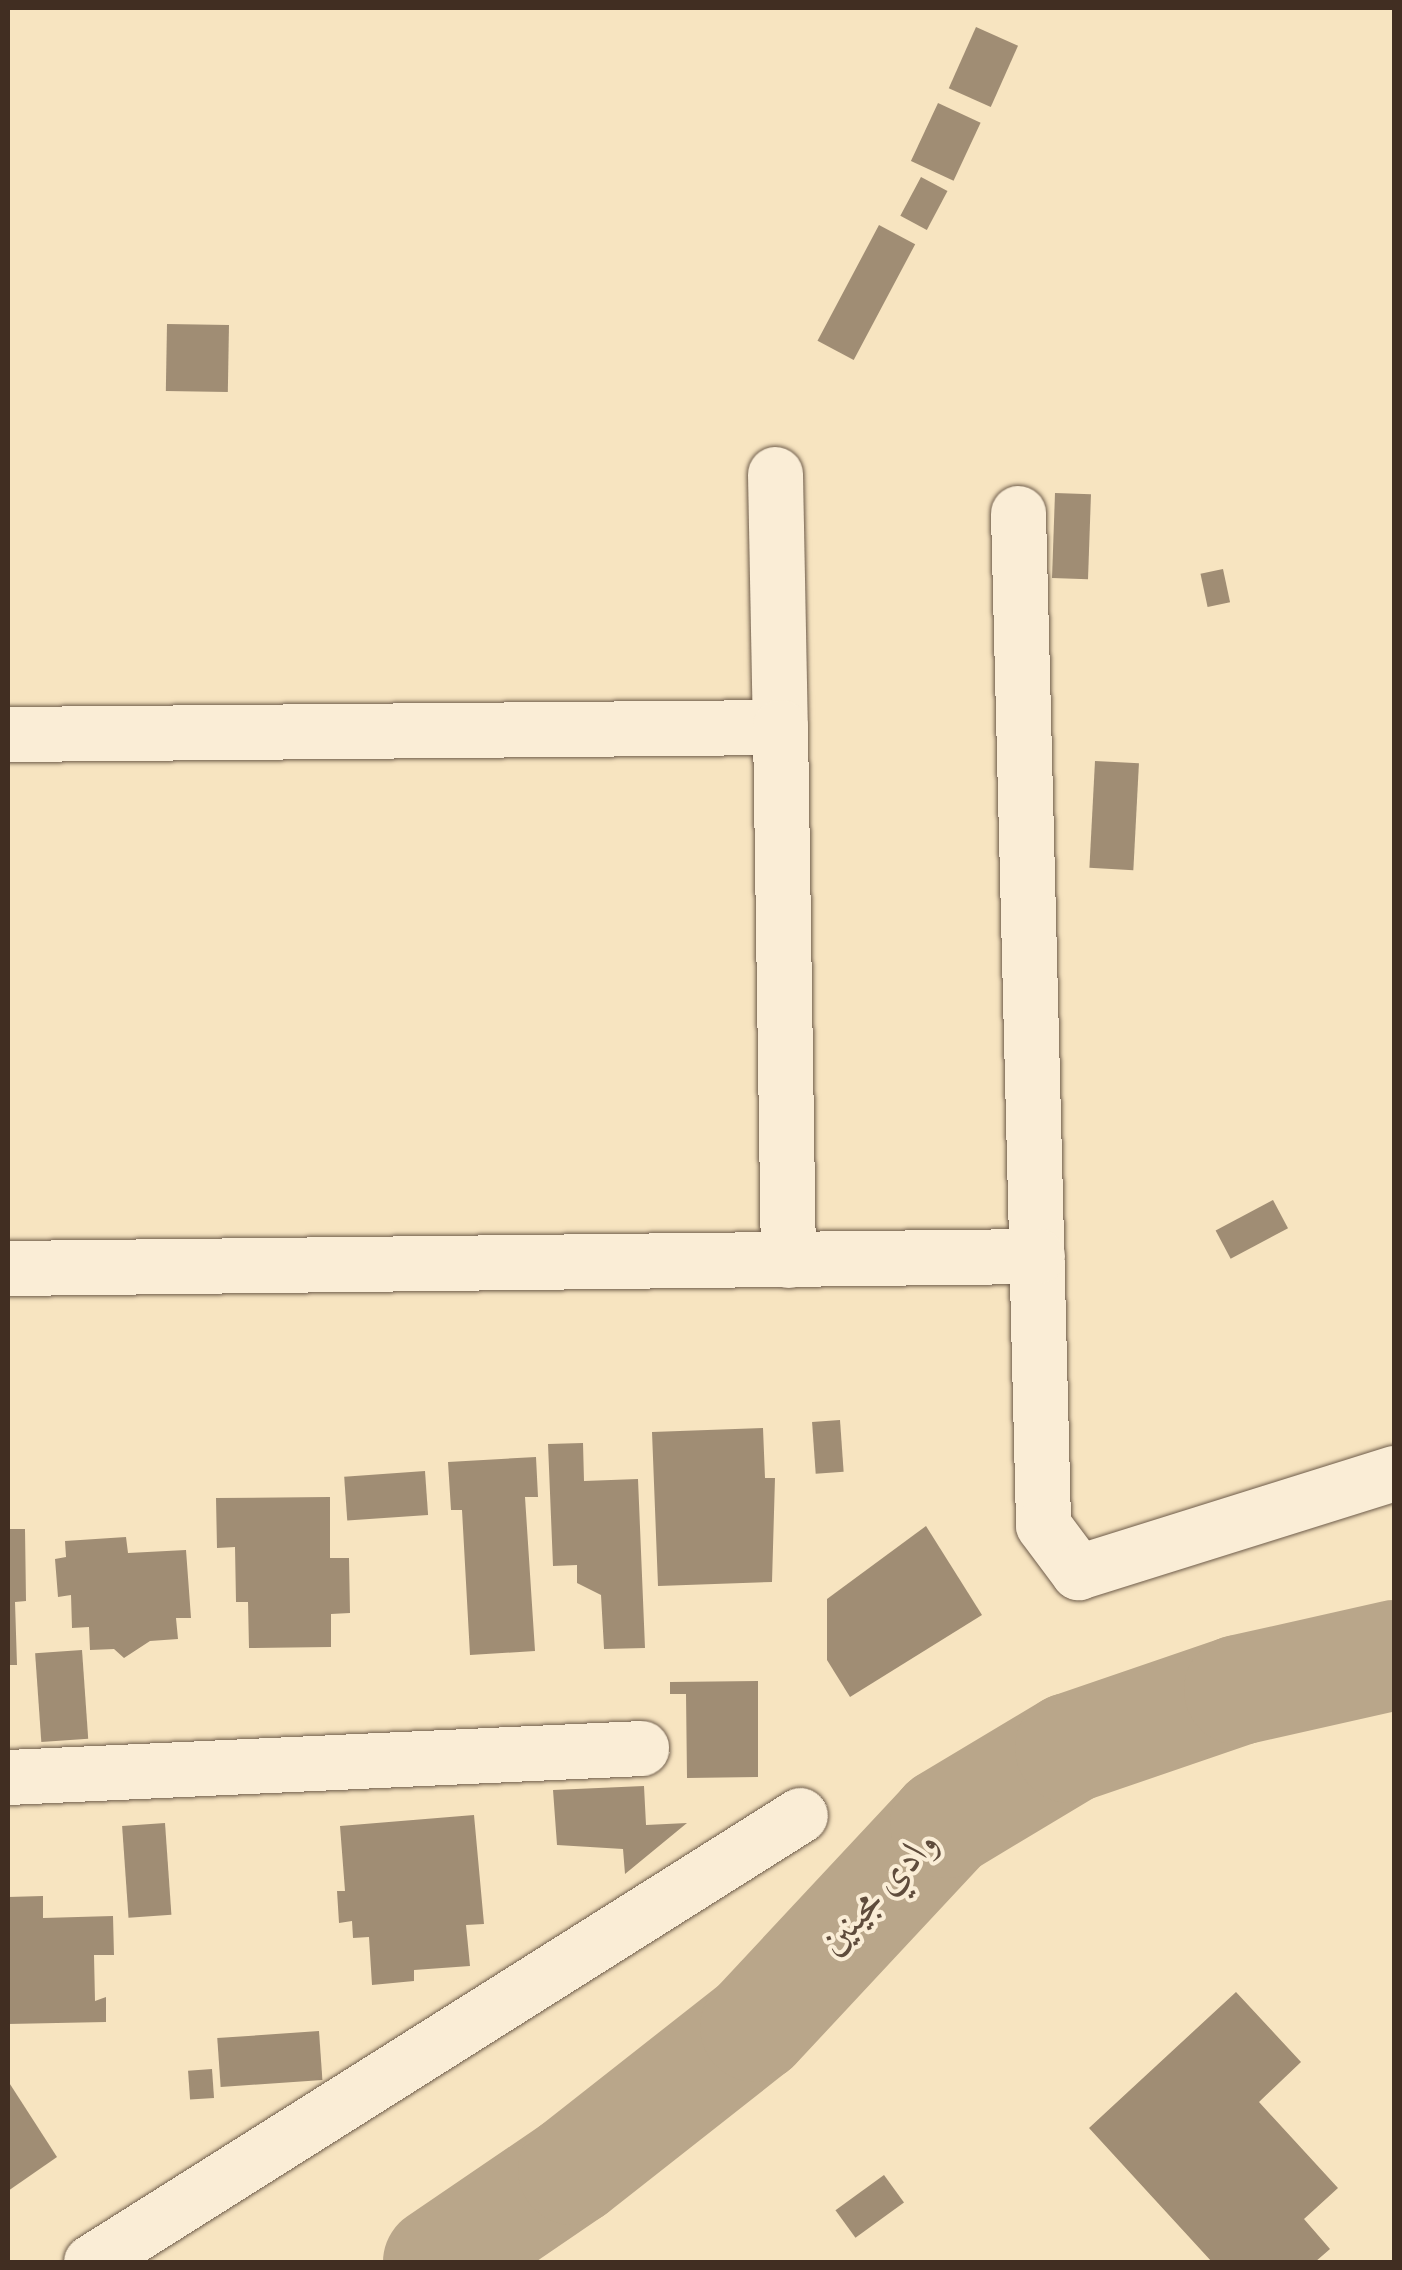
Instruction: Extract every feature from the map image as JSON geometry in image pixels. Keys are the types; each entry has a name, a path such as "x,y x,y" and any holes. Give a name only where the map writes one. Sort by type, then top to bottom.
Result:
{"street":[{"path":"775,474 788,1260"},
{"path":"1018,512 1043,1525 1078,1572 1394,1473"},
{"path":"8,734 780,727"},
{"path":"8,1268 1037,1256"},
{"path":"8,1777 642,1748"},
{"path":"90,2262 800,1815"}],"building":[{"path":"976,27 1018,46 991,107 949,88"},
{"path":"938,103 981,123 954,181 911,161"},
{"path":"921,177 947,191 927,230 900,216"},
{"path":"879,225 915,244 854,360 817,341"},
{"path":"167,324 229,325 228,392 166,391"},
{"path":"1055,493 1091,494 1088,579 1052,578"},
{"path":"1223,569 1230,602 1208,607 1201,574"},
{"path":"1095,761 1139,763 1133,870 1089,868"},
{"path":"1273,1200 1288,1228 1231,1259 1216,1231"},
{"path":"840,1420 844,1472 816,1474 812,1422"},
{"path":"763,1428 765,1478 775,1478 772,1582 658,1586 652,1432"},
{"path":"583,1443 584,1481 638,1479 645,1648 604,1649 601,1595 577,1583 577,1565 553,1566 548,1444"},
{"path":"536,1457 538,1497 525,1497 535,1651 470,1655 462,1510 451,1510 448,1462"},
{"path":"425,1471 428,1515 347,1521 344,1477"},
{"path":"330,1497 330,1558 349,1558 350,1613 331,1614 331,1647 249,1648 248,1602 236,1602 235,1547 217,1548 216,1498"},
{"path":"926,1526 982,1615 850,1697 827,1660 827,1599"},
{"path":"8,1529 25,1529 26,1601 15,1602 17,1665 8,1665"},
{"path":"126,1537 128,1553 186,1550 191,1618 176,1618 178,1639 150,1641 124,1658 114,1649 90,1650 89,1627 72,1628 71,1595 58,1597 55,1559 66,1557 65,1541"},
{"path":"82,1650 88,1739 41,1742 35,1653"},
{"path":"758,1681 758,1777 687,1778 686,1694 670,1694 670,1682"},
{"path":"644,1786 646,1825 687,1823 625,1874 623,1849 557,1845 553,1790"},
{"path":"474,1815 484,1924 466,1925 470,1966 414,1970 414,1981 372,1985 369,1937 353,1938 352,1921 339,1923 337,1891 345,1891 340,1826"},
{"path":"165,1823 171,1915 129,1918 122,1826"},
{"path":"43,1896 43,1918 113,1916 114,1955 94,1955 95,2001 106,1997 106,2022 8,2024 8,1897"},
{"path":"1236,1992 1301,2062 1259,2102 1338,2188 1304,2219 1330,2249 1315,2262 1212,2262 1089,2128"},
{"path":"319,2031 322,2080 221,2087 217,2038"},
{"path":"212,2069 214,2098 190,2100 188,2071"},
{"path":"8,2081 57,2157 8,2191"},
{"path":"884,2175 904,2203 855,2238 835,2210"}],"waterway":[{"name":"وادي مجينين","path":"438,2262 573,2170 755,2027 945,1823 1070,1748 1239,1690 1394,1655"}]}
